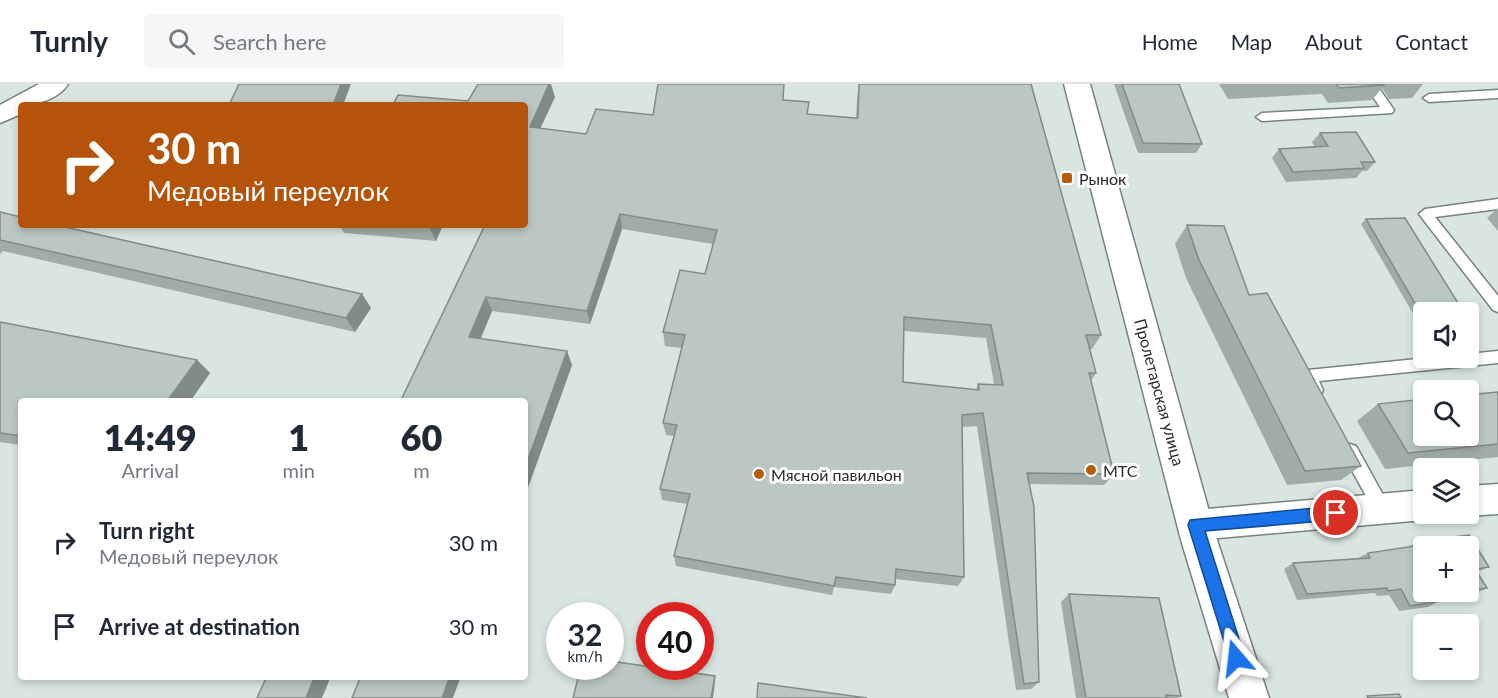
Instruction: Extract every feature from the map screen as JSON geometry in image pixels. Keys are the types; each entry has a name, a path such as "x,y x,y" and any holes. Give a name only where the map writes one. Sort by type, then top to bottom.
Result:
{"street":[{"path":"24,102 57,84"},
{"name":"Пролетарская улица","path":"1077,84 1196,525 1249,698"},
{"path":"0,115 18,105"},
{"path":"1479,500 1498,499"},
{"path":"1196,525 1413,506"}],"lane":[{"path":"1262,117 1388,110 1370,84"},
{"path":"1429,98 1498,94"},
{"path":"1498,204 1425,214 1498,306"},
{"path":"1325,406 1308,376 1498,357"},
{"path":"1342,437 1382,509"}],"building":[{"path":"239,84 341,84 334,102 230,102"},
{"path":"478,84 549,84 530,127 586,134 596,109 653,115 658,84 784,84 783,100 809,102 807,114 858,118 859,84 1031,84 1101,335 1086,335 1096,373 1089,373 1114,474 1027,473 1034,507 1039,682 1024,684 983,413 962,415 964,577 896,569 895,585 836,577 834,586 674,556 690,494 660,489 677,425 663,423 685,335 663,332 680,270 705,274 717,230 620,214 587,311 486,297 469,337 567,351 528,460 528,398 402,398 484,228 528,228 528,102 394,102 398,95 468,101","holes":["904,317 991,325 1003,385 978,384 979,390 903,382"]},
{"path":"1122,84 1179,84 1202,144 1143,143"},
{"path":"1336,84 1383,84 1384,85 1339,88"},
{"path":"1356,132 1375,162 1361,162 1364,168 1293,172 1279,149 1328,146 1320,133"},
{"path":"0,212 18,216 18,228 69,228 362,294 346,318 0,240"},
{"path":"1405,218 1457,302 1414,302 1366,219"},
{"path":"1187,225 1224,226 1249,295 1267,293 1361,466 1305,471 1199,260"},
{"path":"0,322 197,360 169,398 18,398 18,436 0,433"},
{"path":"1498,392 1498,444 1479,446 1479,394"},
{"path":"1413,400 1413,446 1478,446 1408,453 1378,404"},
{"path":"1413,546 1413,602 1434,602 1410,606 1401,589 1388,591 1387,588 1307,594 1293,563 1370,558 1368,553"},
{"path":"1479,551 1489,567 1479,568"},
{"path":"1479,575 1487,588 1479,589"},
{"path":"1069,594 1159,598 1181,696 1086,698"},
{"path":"624,663 636,665 636,680 714,680 715,676 711,698 573,698 578,680 624,680"},
{"path":"265,680 313,680 306,698 257,698"},
{"path":"359,680 449,680 442,698 352,698"},
{"path":"758,683 867,698 757,698"},
{"path":"1399,694 1401,698 1368,698 1367,696"}],"place":[{"name":"Рынок","path":"1067,178"},
{"name":"МТС","path":"1091,470"},
{"name":"Мясной павильон","path":"759,474"}],"route":[{"path":"1236,658 1196,525 1336,513"}]}
